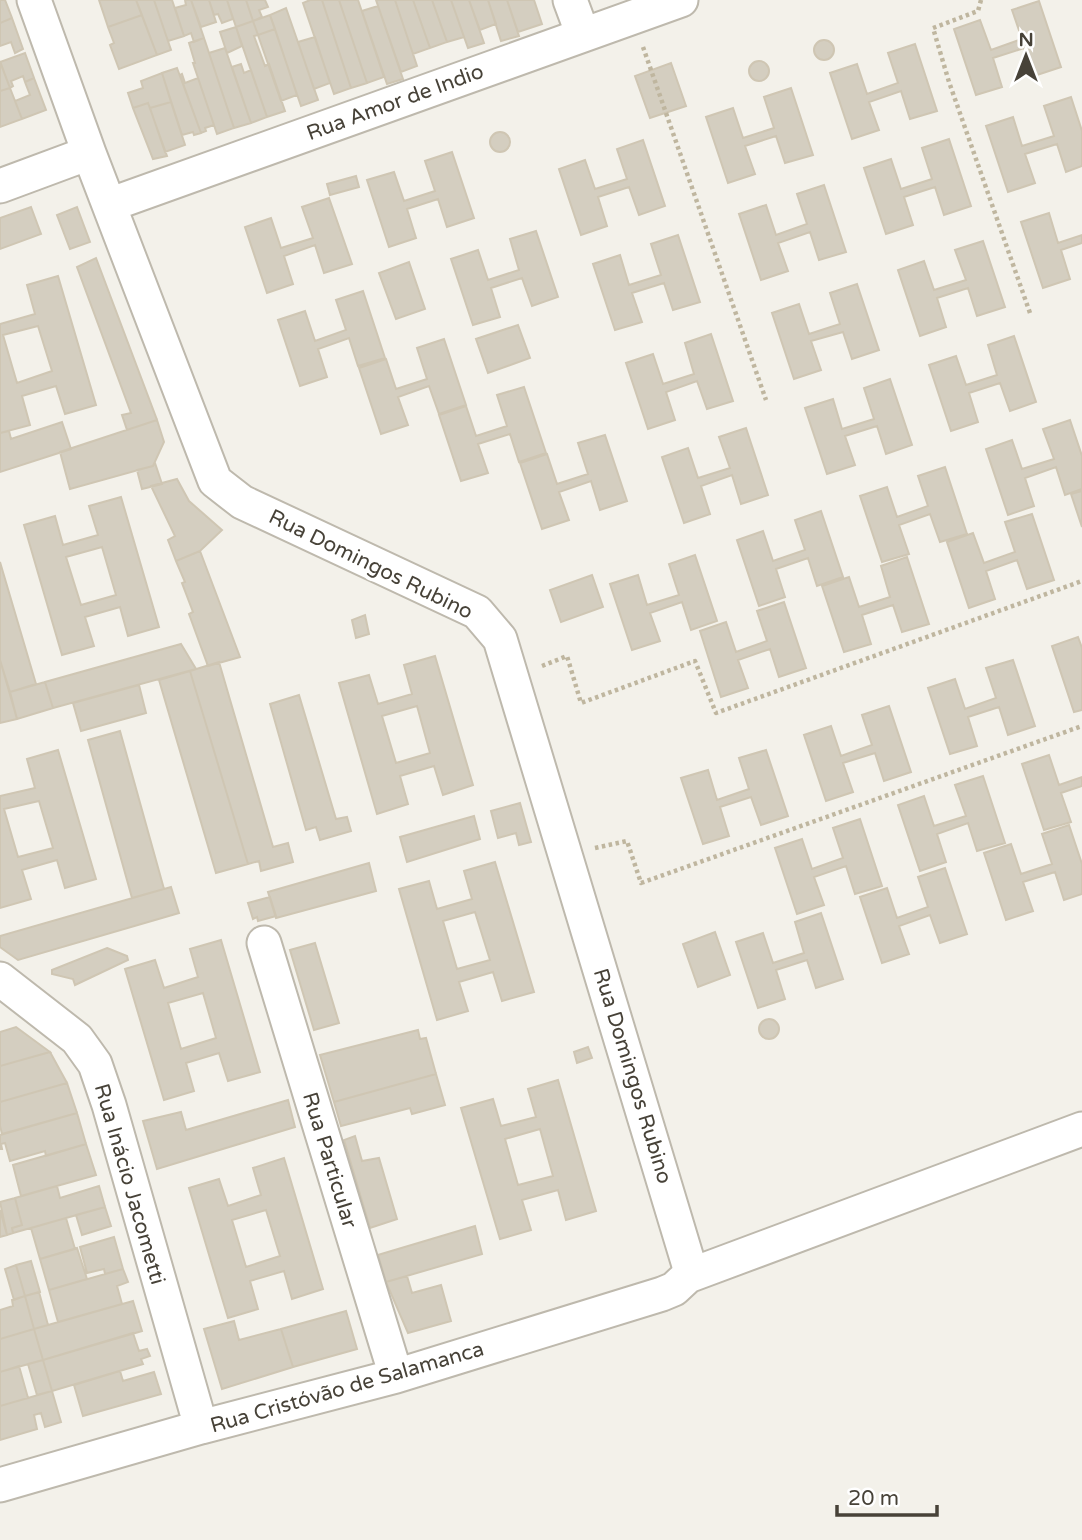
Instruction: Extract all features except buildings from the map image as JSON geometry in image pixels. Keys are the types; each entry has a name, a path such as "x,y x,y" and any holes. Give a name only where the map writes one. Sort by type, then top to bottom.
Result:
{"street":[{"name":"Rua Domingos Rubino","path":"34,0 89,153 215,481 243,502 477,612 500,639 688,1262 688,1276"},
{"path":"570,0 583,35"},
{"name":"Rua Amor de Indio","path":"109,205 681,0"},
{"path":"0,186 89,153"},
{"name":"Rua Particular","path":"264,943 396,1376"},
{"name":"Rua Inácio Jacometti","path":"0,979 77,1039 95,1064 201,1427"},
{"name":"Rua Cristóvão de Salamanca","path":"0,1485 201,1427 396,1376 662,1294 674,1289 688,1276 1082,1129"}],"path":[{"path":"981,0 978,11 933,28 949,82 1030,313"},
{"path":"633,17 765,400"},
{"path":"512,678 568,656 581,703 695,661 716,713 1082,580"},
{"path":"567,854 627,841 641,883 1082,726"}]}
